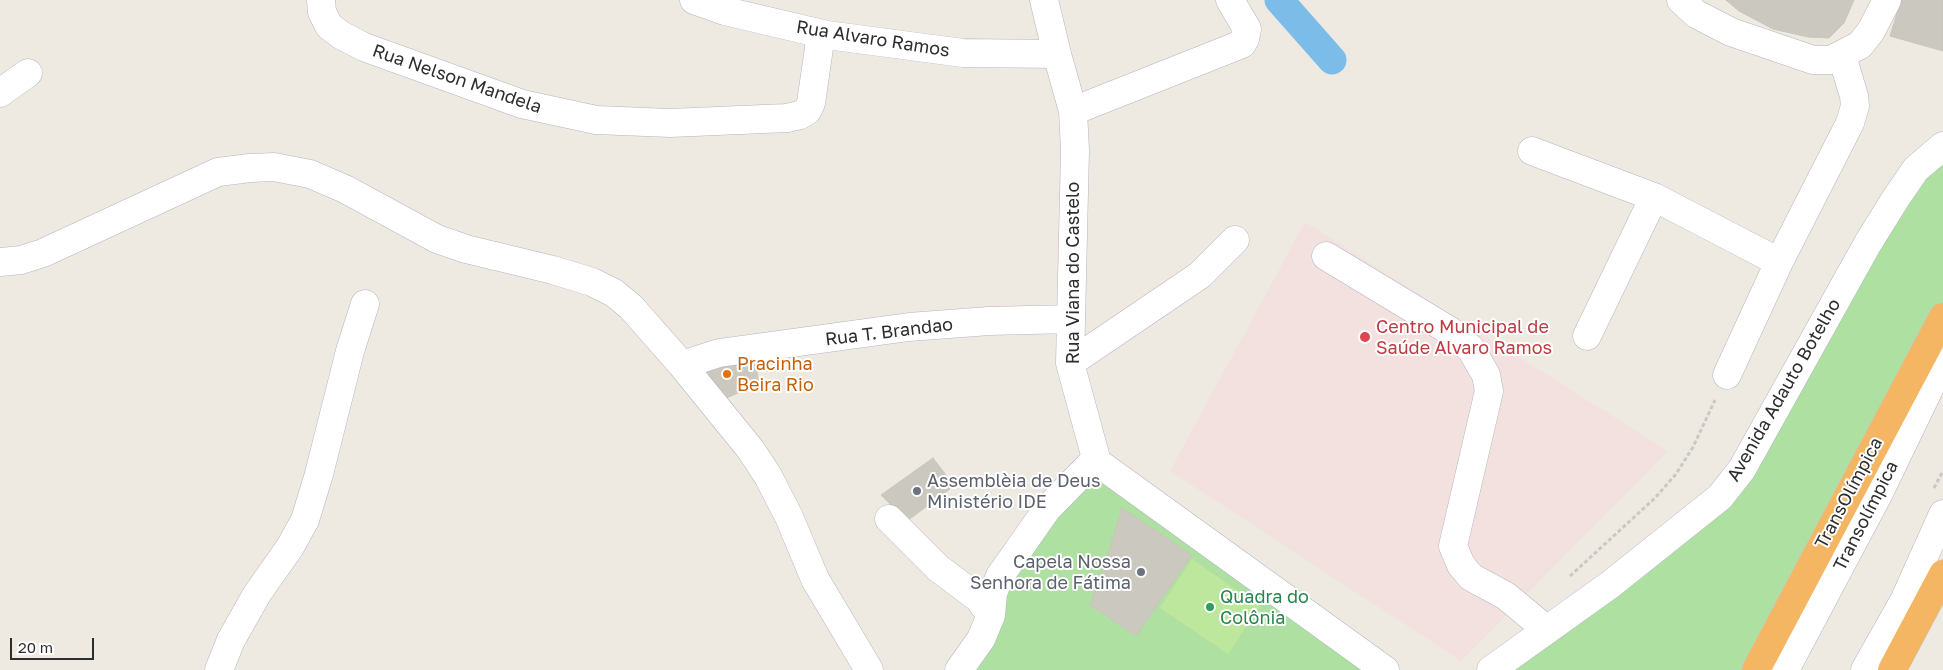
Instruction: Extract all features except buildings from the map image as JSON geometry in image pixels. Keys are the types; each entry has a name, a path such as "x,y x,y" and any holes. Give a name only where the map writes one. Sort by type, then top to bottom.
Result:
{"highway":[{"name":"TransOlímpica","path":"1756,670 1943,317"},
{"path":"1892,670 1943,574"}],"street":[{"name":"Rua Nelson Mandela","path":"321,0 322,12 329,26 341,35 364,47 522,104 596,120 670,123 800,116 807,111 811,103 821,34"},
{"name":"Rua Alvaro Ramos","path":"694,0 725,11 821,34 963,53 1057,54"},
{"name":"Rua Viana do Castelo","path":"1044,0 1073,111 1075,150 1070,363 1097,462"},
{"path":"1073,111 1242,44 1247,29 1230,0"},
{"path":"1681,0 1696,14 1718,26 1790,54 1814,60 1831,60 1842,56 1860,45 1871,31 1887,0"},
{"path":"1727,375 1779,262 1850,123 1855,106 1842,56"},
{"path":"0,92 28,73"},
{"name":"Avenida Adauto Botelho","path":"1491,670 1685,527 1726,490 1742,469 1891,206 1916,169 1941,147"},
{"path":"1532,151 1654,197 1779,262"},
{"path":"0,262 21,260 43,254 218,172 250,168 274,168 310,174 345,189 437,238 466,250 553,270 592,282 614,293 631,307 682,365 751,450 768,476 789,517 815,579 870,670"},
{"path":"1587,336 1654,197"},
{"path":"1070,363 1200,275 1236,240"},
{"path":"1326,256 1450,331 1470,349 1486,375 1489,391 1453,546 1461,565 1471,577 1506,596 1547,630"},
{"path":"219,670 231,640 257,594 290,547 305,520 350,351 365,304"},
{"name":"Rua T. Brandao","path":"682,365 719,353 909,327 989,321 1070,319"},
{"name":"Transolímpica","path":"1785,670 1879,493 1943,360"},
{"path":"959,670 981,639 991,615 994,593 1000,576 1047,510 1090,465 1097,462 1385,670"},
{"path":"1865,670 1904,601 1943,514"},
{"path":"889,519 938,568 978,598 991,615"}],"path":[{"path":"1569,577 1655,498 1676,474 1693,447 1727,375"}],"shaded area":[{"name":"Centro Municipal de Saúde Alvaro Ramos","path":"1305,222 1668,451 1461,661 1170,471"}],"green space":[{"path":"1943,152 1943,307 1745,670 1504,670 1715,514 1881,236"},
{"path":"1097,462 1378,670 967,670 1014,577"},
{"name":"Quadra do Colônia","path":"1192,559 1260,606 1228,654 1160,608"}],"waterway":[{"path":"1279,0 1332,60"}],"place":[{"name":"Centro Municipal de Saúde Alvaro Ramos","path":"1365,337"},
{"name":"Pracinha Beira Rio","path":"727,374"},
{"name":"Assemblèia de Deus Ministério IDE","path":"917,491"},
{"name":"Capela Nossa Senhora de Fátima","path":"1141,572"},
{"name":"Quadra do Colônia","path":"1210,607"}]}
